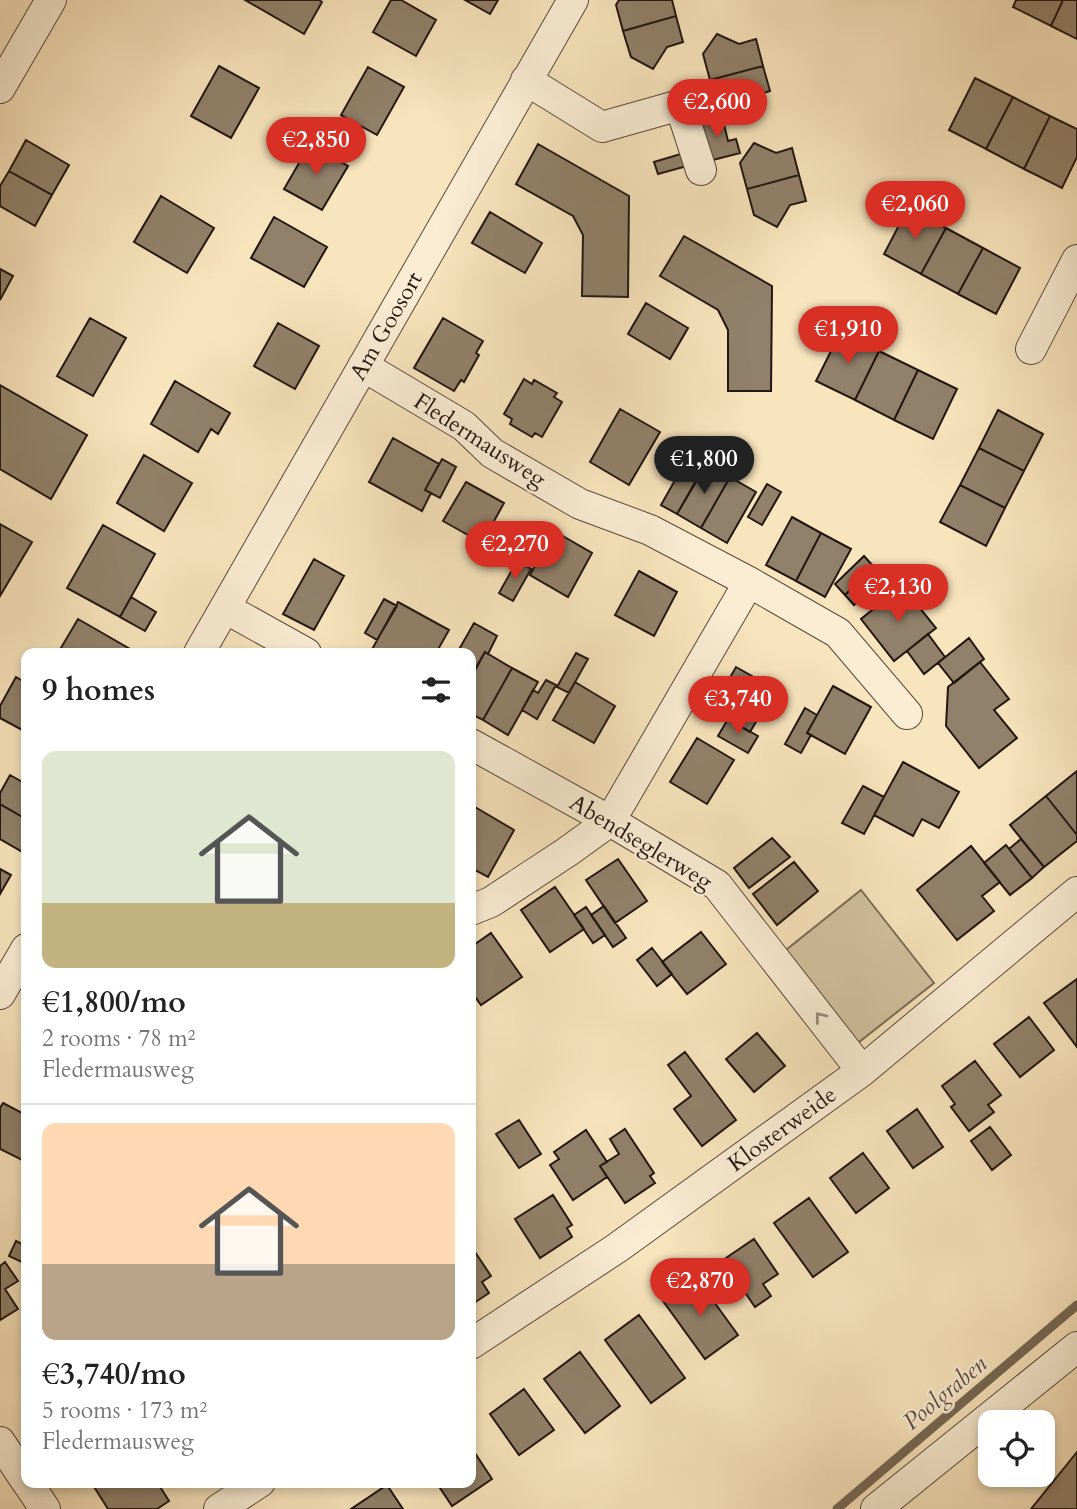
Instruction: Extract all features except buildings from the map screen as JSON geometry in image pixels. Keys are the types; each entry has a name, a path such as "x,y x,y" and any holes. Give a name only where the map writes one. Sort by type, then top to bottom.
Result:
{"street":[{"path":"0,88 51,0"},
{"name":"Am Goosort","path":"202,648 573,0"},
{"path":"526,80 601,127 680,105 701,170"},
{"path":"1031,349 1077,260"},
{"name":"Fledermausweg","path":"363,366 464,426 492,453 580,504 650,530 838,633 907,714"},
{"path":"476,908 491,902 610,821 749,582"},
{"path":"225,608 297,648"},
{"name":"Abendseglerweg","path":"476,747 610,821 717,885 862,1071"},
{"name":"Klosterweide","path":"476,1341 617,1248 862,1071 1077,892"},
{"path":"0,994 21,958"},
{"path":"876,1509 1077,1347"},
{"path":"0,1442 21,1473"},
{"path":"31,1488 45,1509"},
{"path":"219,1509 251,1488"}],"shaded area":[{"path":"861,890 934,983 854,1046 781,954"}],"waterway":[{"name":"Poolgraben","path":"837,1509 1077,1305"}]}
